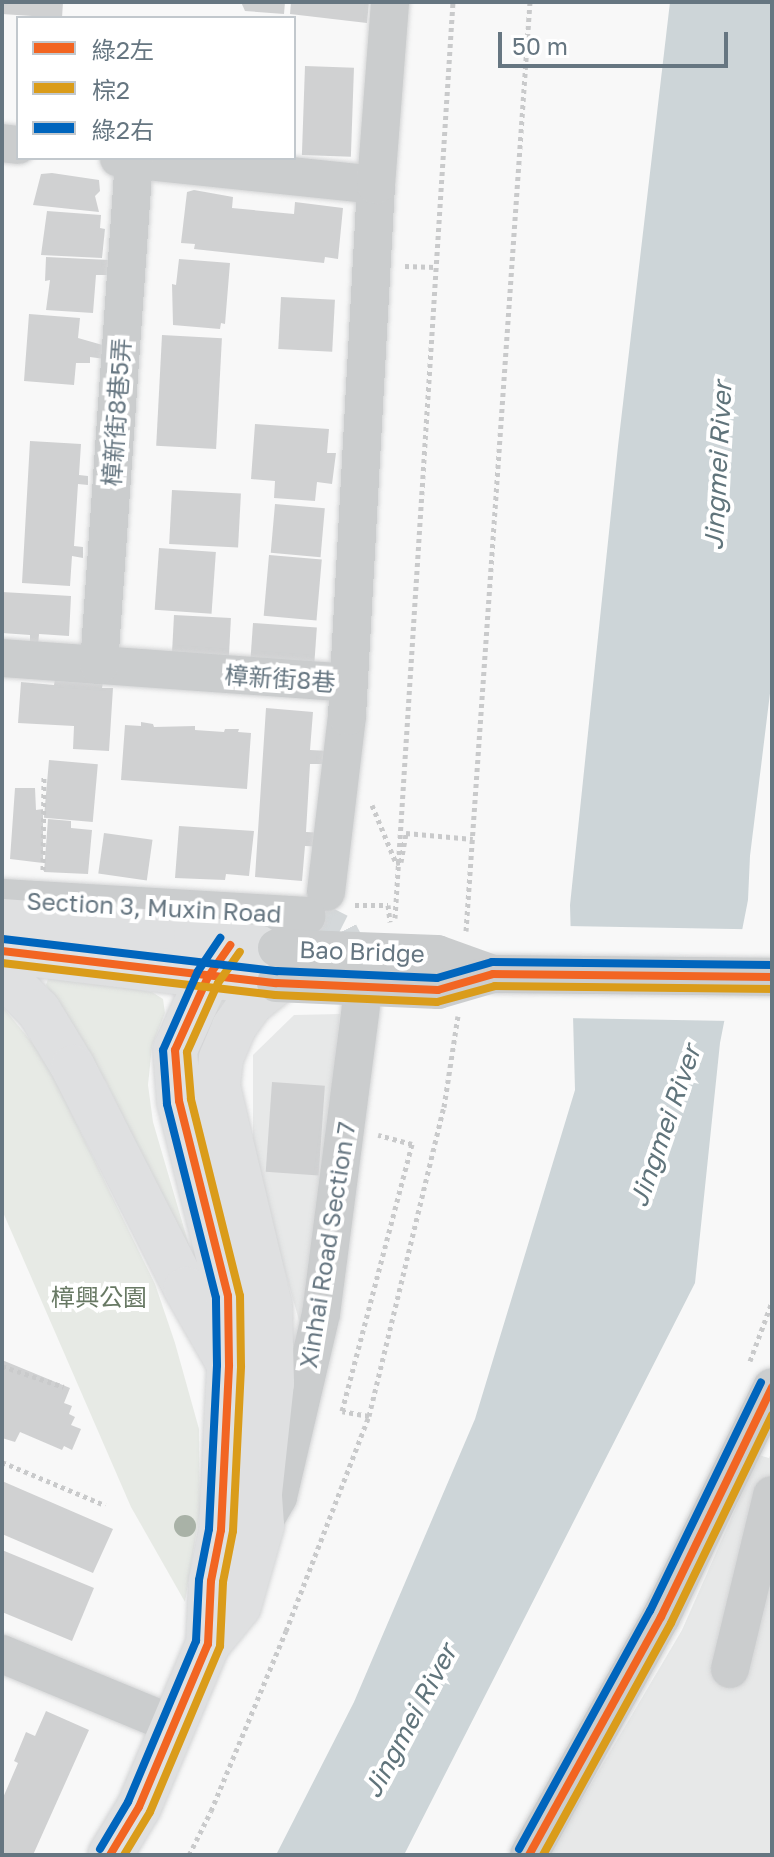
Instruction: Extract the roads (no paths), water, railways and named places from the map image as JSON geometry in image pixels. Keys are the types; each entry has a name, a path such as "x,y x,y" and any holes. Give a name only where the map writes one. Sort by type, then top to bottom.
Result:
{"main road":[{"name":"Section 3, Muxin Road","path":"2,921 196,935 219,961"},
{"name":"Section 3, Muxin Road","path":"2,951 276,966"},
{"path":"208,1644 211,1581 221,1530 229,1365 228,1296 179,1101 175,1050 219,961"},
{"path":"110,1855 139,1807 208,1644 239,1606 262,1525 260,1493 272,1383 270,1305 218,1086 221,1058 234,1027 276,966"},
{"path":"2,974 39,1011 73,1067 186,1289 229,1365"}],"street":[{"path":"348,683 376,185 390,2"},
{"name":"樟新街8巷5弄","path":"99,665 126,160"},
{"path":"136,160 376,185"},
{"name":"樟新街8巷","path":"2,658 348,683 327,904"},
{"name":"Section 3, Muxin Road","path":"2,898 327,904"},
{"name":"Bao Bridge","path":"276,966 438,990 493,974 772,977"},
{"name":"Xinhai Road Section 7","path":"262,1525 278,1497 321,1314 361,1007"},
{"path":"529,1855 661,1617 772,1387"},
{"path":"730,1669 772,1495"},
{"path":"2,1654 174,1725"}],"water":[{"name":"Jingmei River","path":"670,2 772,2 772,677 750,856 748,900 720,1043 695,1283 404,1855 276,1855 354,1702 475,1419 575,1090 570,905 618,446"}],"tunnel":[{"path":"306,916 339,933 355,964 356,977"}],"park label":[{"name":"樟興公園","path":"99,1297"}]}
